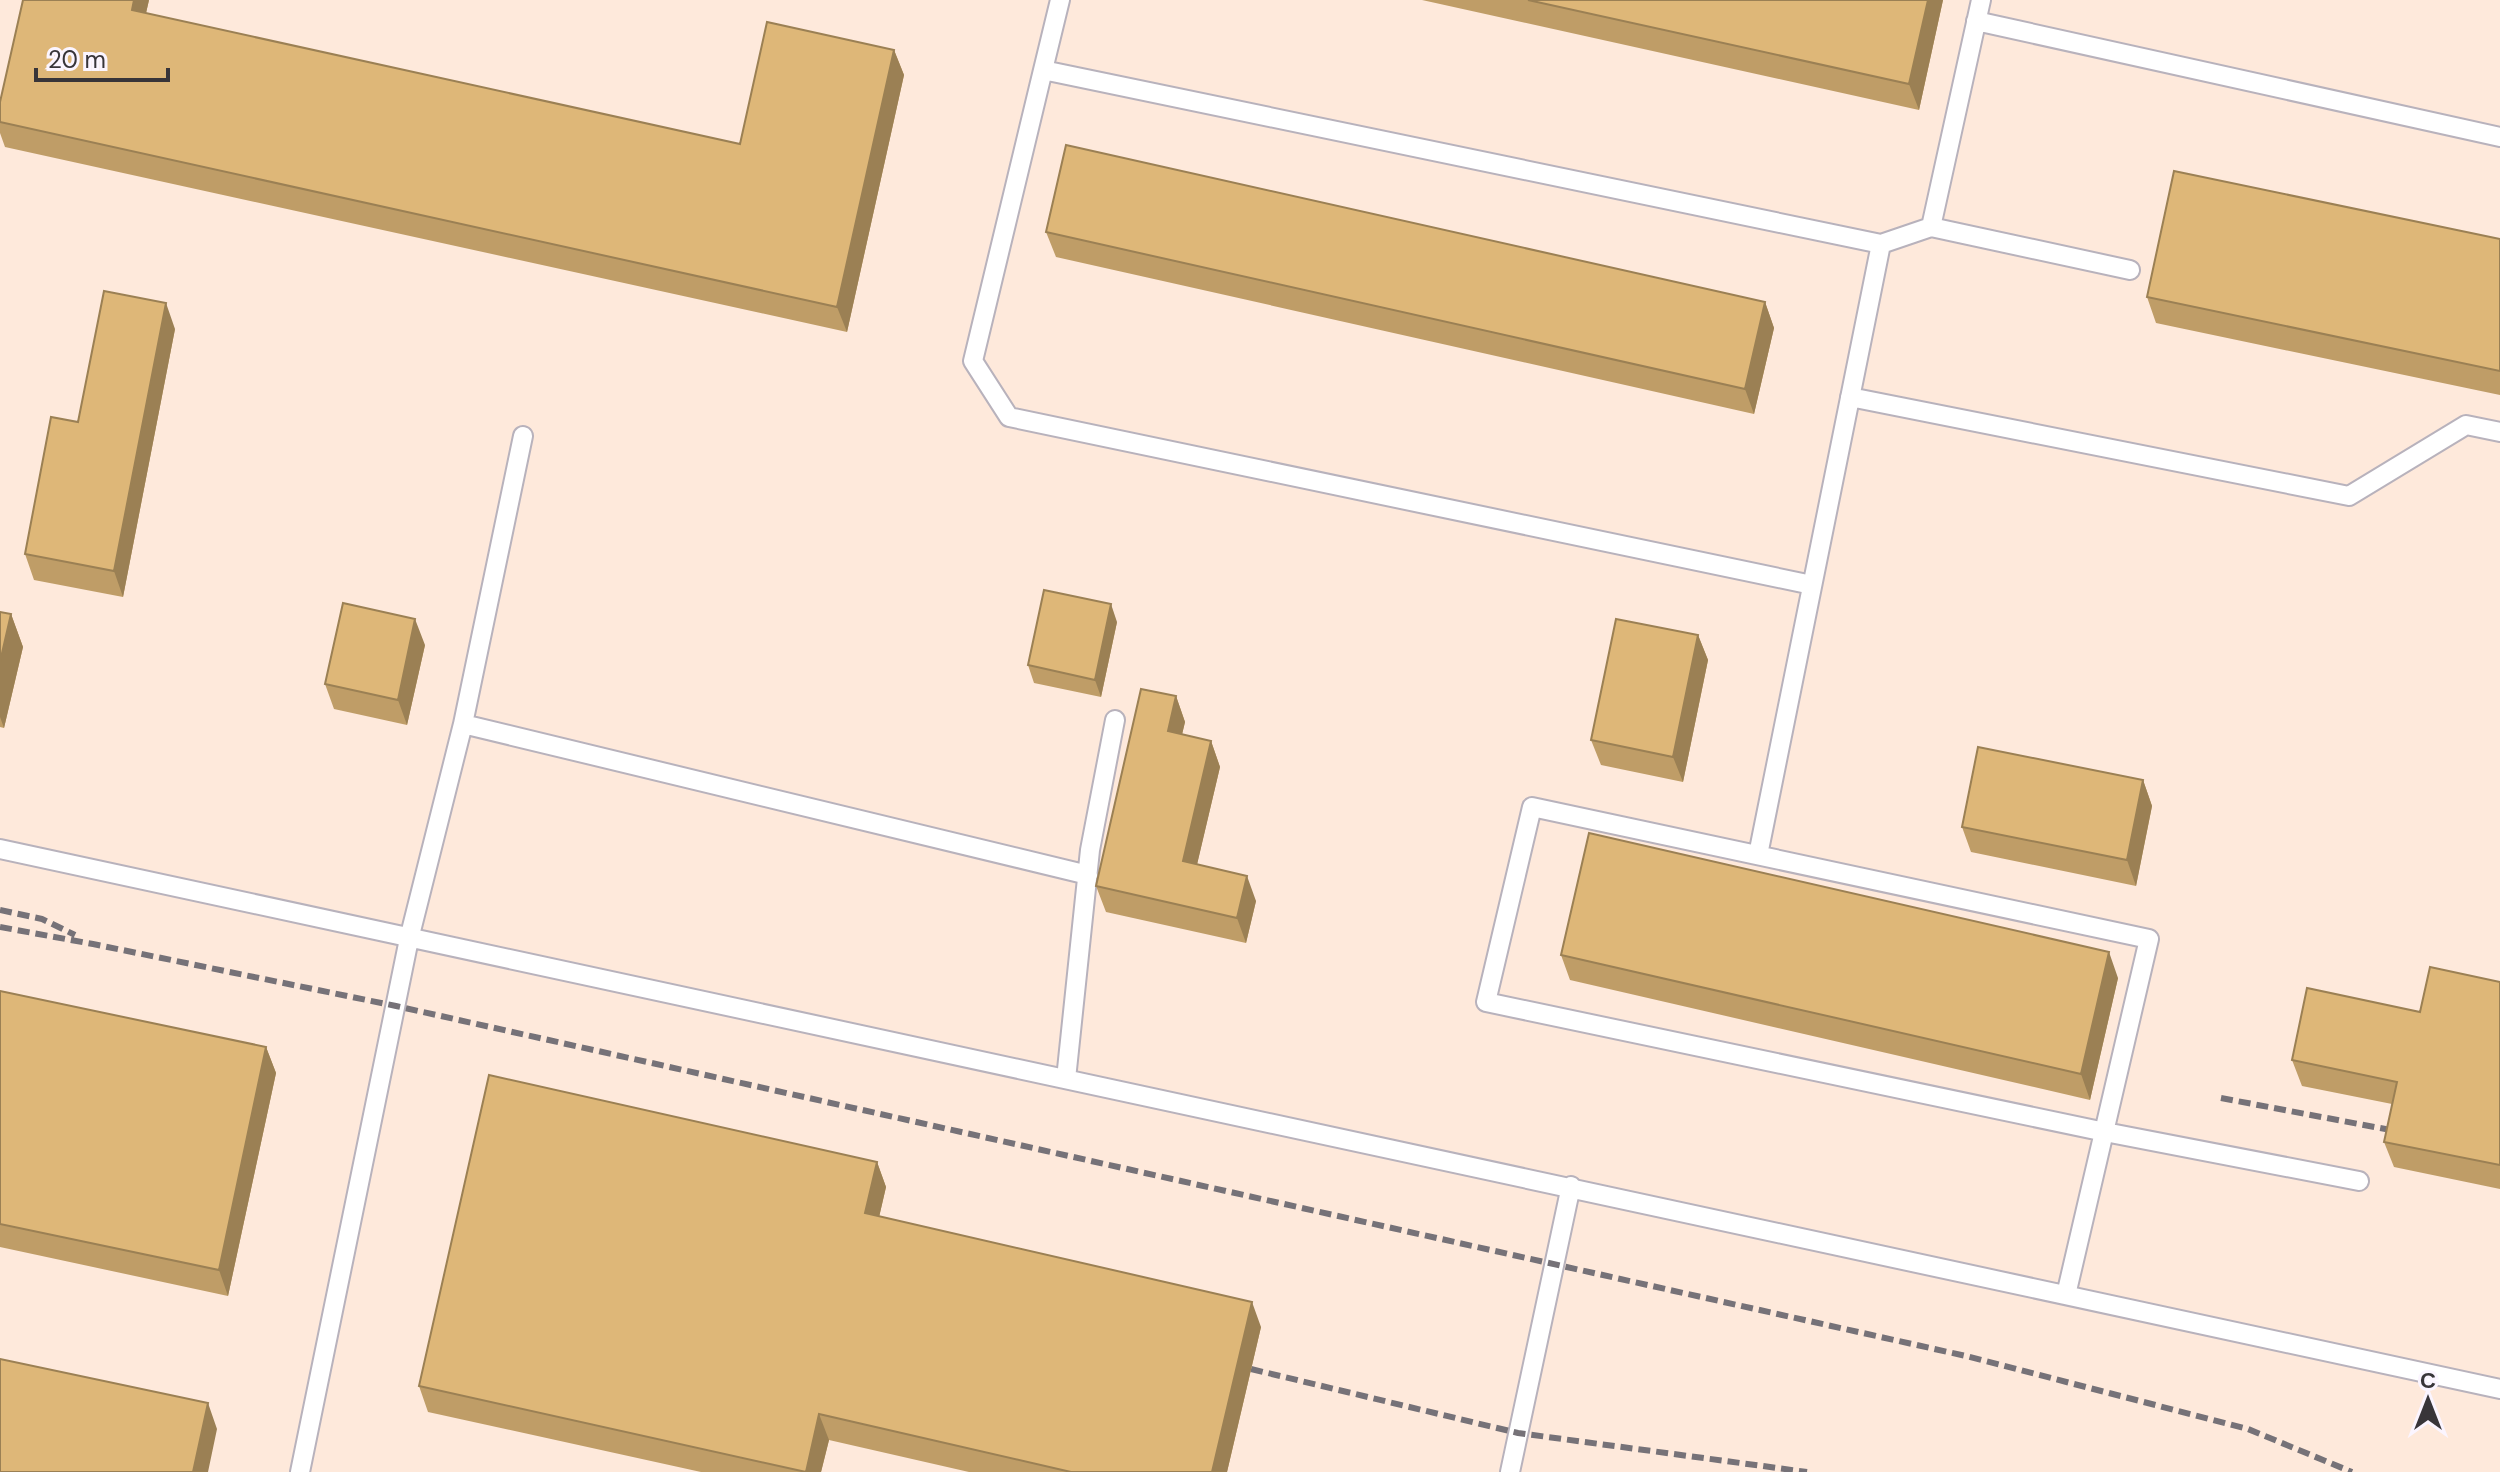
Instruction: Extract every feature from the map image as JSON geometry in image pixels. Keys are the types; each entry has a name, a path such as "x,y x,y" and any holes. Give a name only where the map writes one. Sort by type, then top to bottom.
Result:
{"lane":[{"path":"1060,0 973,361 1009,417 1812,585"},
{"path":"1931,227 1981,0"},
{"path":"1976,21 2500,137"},
{"path":"1043,70 1881,244 1931,227 2130,270"},
{"path":"1758,855 1881,244"},
{"path":"1850,397 2349,496 2466,425 2500,432"},
{"path":"300,1472 409,939 463,724 523,436"},
{"path":"1066,1079 1090,850 1115,720"},
{"path":"463,724 1088,875"},
{"path":"2066,1295 2105,1132 2149,939 1532,807 1486,1002 2105,1132 2359,1181"},
{"path":"0,849 2500,1389"},
{"path":"1510,1472 1571,1186"}],"shaded area":[{"path":"0,0 2500,0 2500,1472 0,1472"}],"building":[{"path":"23,0 134,0 132,10 740,144 767,22 894,50 837,307 0,122 0,102"},
{"path":"1528,0 1928,0 1909,84"},
{"path":"1066,145 1765,302 1745,389 1046,232"},
{"path":"2174,171 2500,239 2500,371 2147,297"},
{"path":"104,291 166,303 114,571 25,554 51,417 78,422"},
{"path":"1044,590 1111,604 1095,680 1028,665"},
{"path":"343,603 415,619 398,700 325,684"},
{"path":"0,612 11,614 0,662"},
{"path":"1616,619 1698,635 1673,757 1591,740"},
{"path":"1141,689 1176,696 1168,731 1211,741 1183,861 1247,876 1237,918 1096,886"},
{"path":"1978,747 2143,780 2127,860 1962,827"},
{"path":"1589,833 2109,952 2081,1074 1561,955"},
{"path":"2430,967 2500,982 2500,1165 2384,1142 2397,1082 2292,1060 2307,988 2420,1012"},
{"path":"0,991 266,1047 219,1270 0,1224"},
{"path":"489,1075 877,1162 865,1213 1252,1302 1212,1472 1071,1472 819,1414 806,1472 419,1386"},
{"path":"0,1359 208,1403 193,1472 0,1472"}],"railway":[{"path":"0,910 42,919 75,935"},
{"path":"0,927 396,1006 1966,1356 2248,1429 2352,1472"},
{"path":"2221,1098 2401,1132"},
{"path":"1251,1369 1518,1433 1807,1472"}]}
